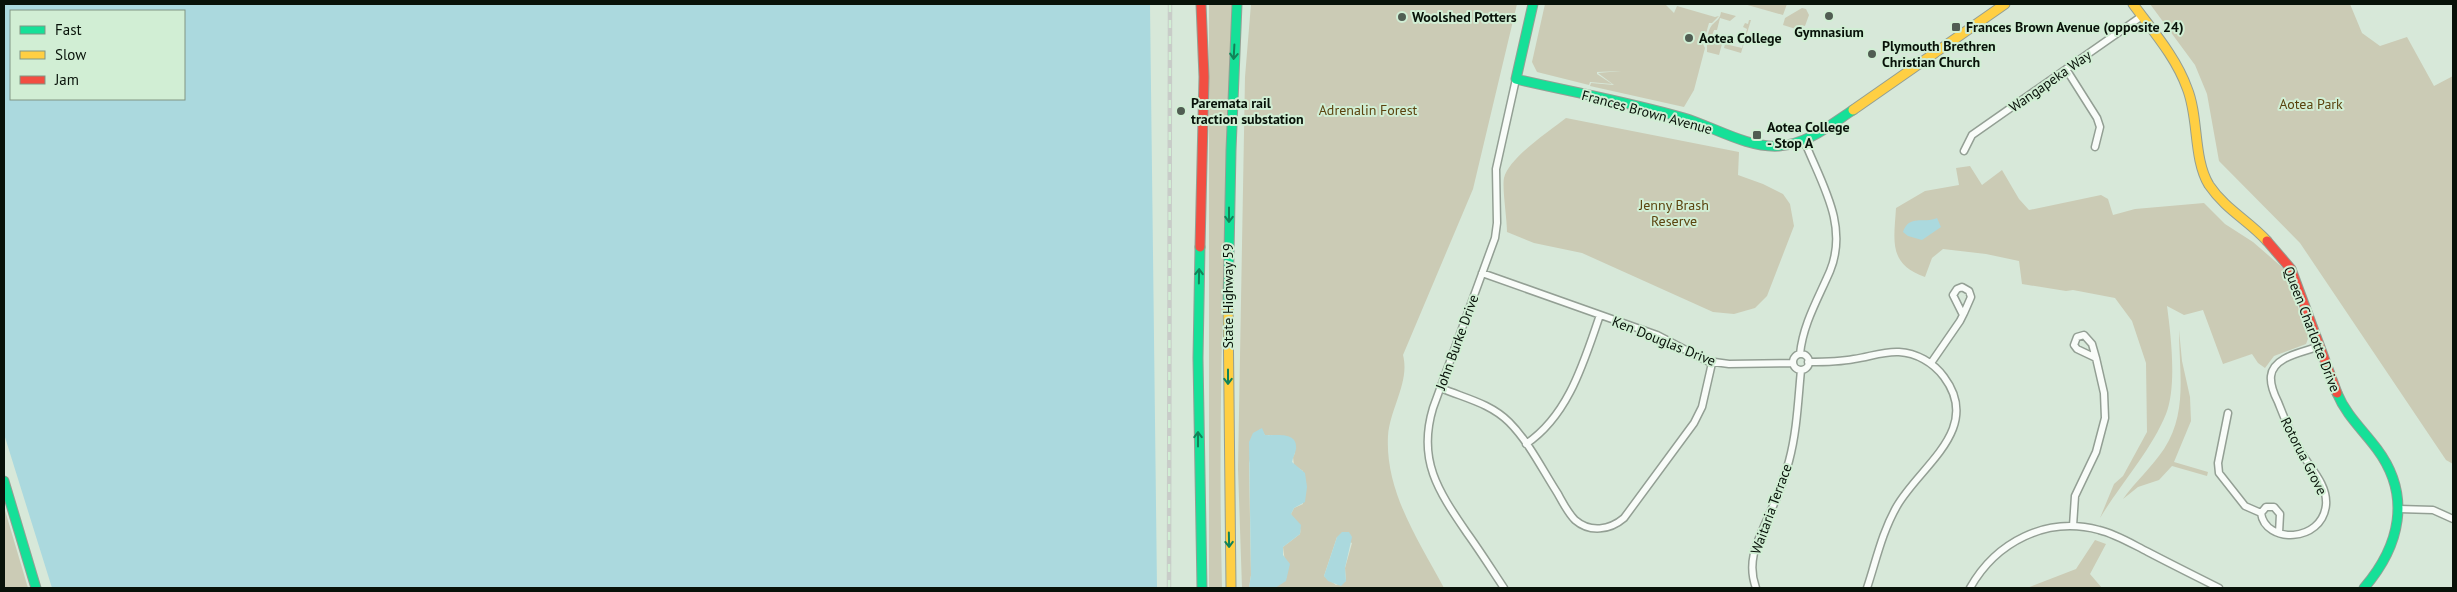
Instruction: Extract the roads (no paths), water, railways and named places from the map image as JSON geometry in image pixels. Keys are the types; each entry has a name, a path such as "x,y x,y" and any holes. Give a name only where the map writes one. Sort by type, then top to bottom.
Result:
{"street":[{"name":"State Highway 59","path":"1202,4 1204,65 1198,358 1202,588"},
{"name":"State Highway 59","path":"1231,588 1227,449 1230,145 1237,4"},
{"path":"1516,79 1533,4"},
{"name":"Frances Brown Avenue","path":"1516,79 1683,118 1759,145 1779,146 1804,140 1839,120 2004,4"},
{"name":"Queen Charlotte Drive","path":"2133,4 2173,61 2187,88 2195,114 2201,164 2208,183 2225,206 2264,237 2285,260 2296,280 2345,411 2376,447 2395,485 2399,509 2396,536 2377,575 2364,588"},
{"name":"Wangapeka Way","path":"1964,151 1972,136 2142,16"},
{"path":"2066,70 2097,118 2100,127 2095,147"},
{"name":"John Burke Drive","path":"1504,588 1440,492 1429,459 1428,437 1431,416 1496,231 1496,169 1516,79"},
{"path":"1800,354 1806,356 1808,362 1805,368 1801,370 1795,367 1793,363 1794,358 1800,354 1806,325 1834,260 1837,237 1833,208 1804,140"},
{"name":"Ken Douglas Drive","path":"1482,273 1657,335 1712,363 1793,363"},
{"path":"1526,444 1542,431 1574,388 1600,315"},
{"path":"1931,363 1963,315"},
{"name":"Rotorua Grove","path":"2279,532 2294,536 2313,528 2324,513 2326,498 2322,485 2292,436 2272,388 2272,372 2279,362 2320,346"},
{"path":"1808,362 1852,360 1899,352 1931,363 1945,378 1952,391 1956,414 1946,445 1911,485 1897,506 1885,532 1867,588"},
{"path":"2073,526 2075,496 2092,463 2105,418 2104,394 2096,358"},
{"path":"1441,388 1496,411 1512,425 1576,520 1592,528 1611,526 1627,514 1694,423 1702,407 1712,363"},
{"name":"Waitaria Terrace","path":"1756,588 1752,572 1754,549 1780,490 1789,462 1798,410 1801,370"},
{"path":"2228,413 2218,463 2219,473 2245,506 2261,513 2266,523 2279,532 2281,519 2278,511 2270,506 2266,507 2261,513"},
{"path":"4,481 36,588"},
{"path":"2399,509 2433,510 2453,518"},
{"path":"1970,588 1984,566 2009,544 2038,531 2073,526 2090,528 2114,535 2219,588"}],"water":[{"path":"4,4 1150,4 1157,588 52,588 4,434"},
{"path":"1937,218 1941,227 1922,240 1908,236 1903,232 1906,226 1913,221"},
{"path":"1262,428 1265,435 1285,436 1293,439 1296,443 1296,449 1292,462 1305,473 1307,487 1305,502 1294,508 1291,514 1301,525 1300,534 1283,547 1283,555 1290,564 1286,581 1275,588 1249,588 1251,575 1249,442 1253,433"},
{"path":"1342,532 1349,532 1352,537 1345,568 1346,581 1341,586 1328,581 1324,576 1337,537"}],"railway":[{"path":"1169,588 1170,4"}],"place":[{"name":"Gymnasium","path":"1829,16"},
{"name":"Woolshed Potters","path":"1402,17"},
{"name":"Frances Brown Avenue (opposite 24)","path":"1956,27"},
{"name":"Aotea College","path":"1689,38"},
{"name":"Plymouth Brethren Christian Church","path":"1872,54"},
{"name":"Paremata rail traction substation","path":"1181,111"},
{"name":"Aotea College - Stop A","path":"1757,135"}],"park label":[{"name":"Aotea Park","path":"2311,104"},
{"name":"Adrenalin Forest","path":"1368,110"},
{"name":"Jenny Brash Reserve","path":"1674,214"}]}
